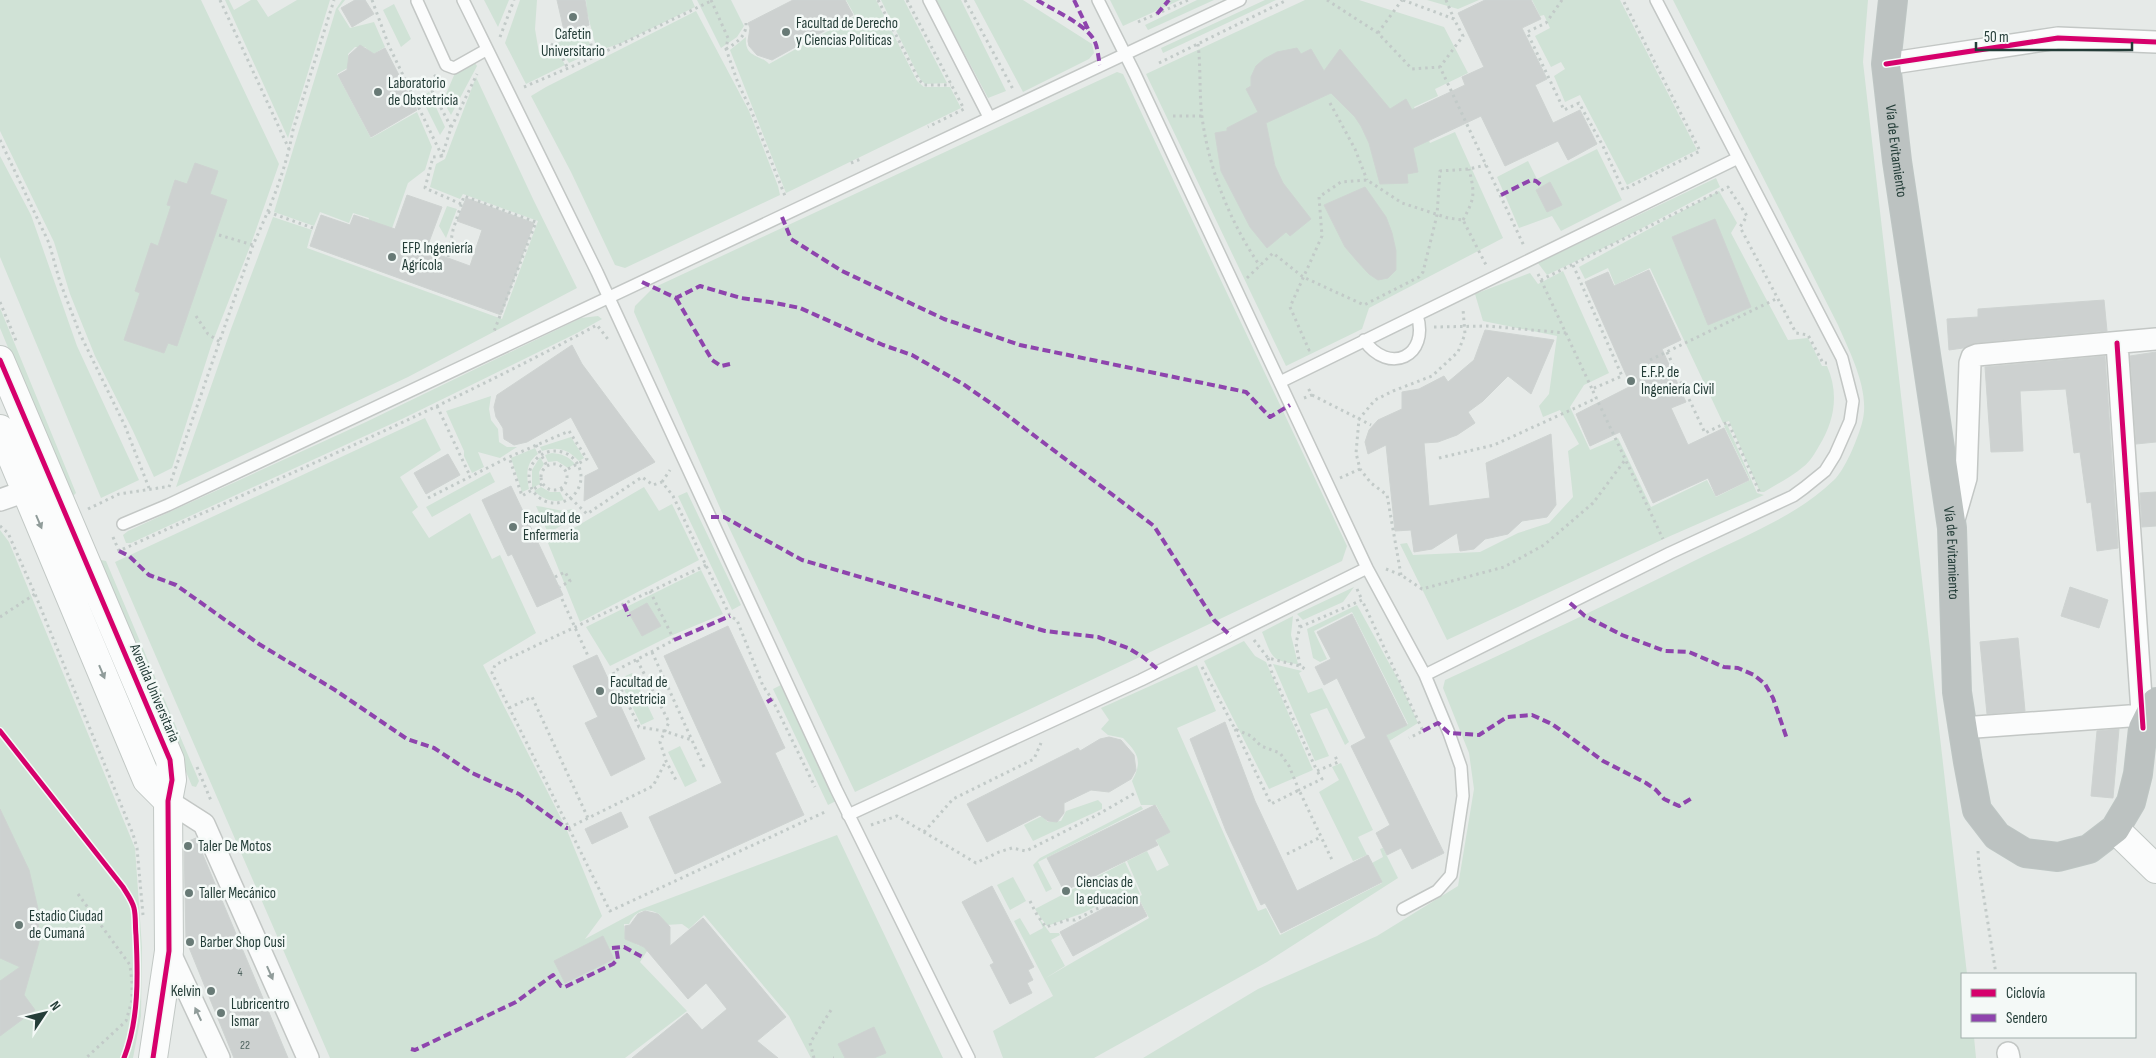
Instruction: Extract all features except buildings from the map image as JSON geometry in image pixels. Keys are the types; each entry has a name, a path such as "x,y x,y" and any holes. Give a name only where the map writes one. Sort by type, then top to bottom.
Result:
{"highway":[{"name":"Vía de Evitamiento","path":"1893,0 1886,64 1897,161 1952,528 1957,692 1978,810 1997,836 2025,853 2058,857 2089,849 2114,829 2131,802 2138,774 2147,715"}],"street":[{"path":"1886,64 2058,38 2156,42"},
{"path":"1952,528 1966,478 1970,363 1972,357 1977,355 2156,339"},
{"path":"1962,728 2147,715 2118,343"},
{"name":"Avenida Universitaria","path":"0,360 170,760 172,780 168,801 169,952 153,1058"},
{"path":"0,429 147,780 168,801 204,824 308,1058"},
{"path":"0,500 52,482"},
{"path":"2114,829 2156,869"},
{"path":"169,952 219,1058"}],"lane":[{"path":"463,0 481,52 608,298 848,815 970,1058"},
{"path":"929,0 989,117"},
{"path":"1098,0 1367,568 1425,675 1450,733 1461,767 1463,796 1451,875 1437,891 1403,909"},
{"path":"123,524 1240,0"},
{"path":"1425,675 1799,492 1824,471 1835,455 1850,420 1853,401 1842,358 1656,0"},
{"path":"417,2 446,65 454,68 481,52"},
{"path":"1280,382 1738,158"},
{"path":"1364,340 1372,352 1384,358 1398,358 1410,353 1419,342 1421,328 1417,315"},
{"path":"848,815 1141,680 1290,608 1367,568"}],"path":[{"path":"220,0 289,150"},
{"path":"169,487 253,245 268,212 289,150 293,130 334,0"},
{"path":"372,0 389,46 442,156"},
{"path":"500,37 514,0"},
{"path":"528,96 524,87 594,57 711,0 728,38 726,49 785,196"},
{"path":"878,0 919,80 924,85 951,85"},
{"path":"907,0 964,109 927,128"},
{"path":"965,0 1020,103"},
{"path":"1138,22 1188,0"},
{"path":"1159,63 1287,0"},
{"path":"1327,0 1378,33 1412,69 1440,67 1463,36 1446,0"},
{"path":"1378,33 1402,0 1454,19"},
{"path":"1562,0 1546,23 1527,32 1564,110 1579,103 1603,146 1623,190 1700,151 1623,0"},
{"path":"726,49 742,36 746,29 746,23"},
{"path":"560,39 569,37 587,28 594,57"},
{"path":"550,44 558,48 568,69"},
{"path":"1198,44 1202,116 1211,157 1228,211 1260,266"},
{"path":"442,156 451,128 481,64 481,52"},
{"path":"1440,67 1670,554"},
{"path":"428,84 451,128"},
{"path":"1330,103 1355,149 1367,180 1402,203 1463,220 1492,278"},
{"path":"1154,116 1202,116"},
{"path":"0,140 49,243 60,282 80,334 125,426 149,488"},
{"path":"442,156 433,157 425,188 461,204"},
{"path":"849,164 865,157"},
{"path":"1235,288 1273,253 1303,278 1364,304 1419,278 1423,272 1437,214 1440,171 1469,169 1486,165"},
{"path":"1463,220 1473,202 1474,190 1469,169"},
{"path":"1301,354 1309,350 1290,307 1322,236 1319,197 1341,182 1367,180"},
{"path":"1540,280 1728,187 1747,216 1740,227 1796,333 1808,335 1823,363 1828,363 1831,368"},
{"path":"780,199 792,192"},
{"path":"448,257 453,230 464,196 536,222 502,316 488,340 495,337"},
{"path":"268,212 312,228"},
{"path":"219,235 253,245"},
{"path":"1573,265 1622,376 1592,389"},
{"path":"1401,575 1387,495 1371,483 1360,469 1356,453 1359,419 1375,400 1432,376 1458,352 1465,334 1465,312 1458,295"},
{"path":"1650,360 1778,298"},
{"path":"196,316 208,334 220,342"},
{"path":"109,530 119,552 437,406 548,352 597,325 601,328"},
{"path":"1421,328 1465,325 1566,333"},
{"path":"1666,352 1705,433 1728,422 1758,493 1764,494"},
{"path":"1305,380 1312,395 1371,425"},
{"path":"1301,400 1312,395"},
{"path":"1440,458 1494,445 1596,398"},
{"path":"437,406 470,476"},
{"path":"428,498 509,457 569,431 586,459 566,470"},
{"path":"536,445 547,466"},
{"path":"553,451 561,452 571,456 578,464 580,485 571,498 558,504 548,502 540,498 532,490 529,479 530,469 534,461 541,454 553,451"},
{"path":"509,457 522,496 542,484"},
{"path":"1384,563 1387,570 1401,575 1422,589 1504,568 1544,545 1592,504 1625,460"},
{"path":"542,484 542,473 547,466 556,464 566,470"},
{"path":"542,484 550,490 560,489 567,481 566,470"},
{"path":"560,489 587,514 642,477 653,485 662,482 673,496 730,616 737,620 763,686 772,699 819,794"},
{"path":"88,509 119,494 149,488 169,487 178,483"},
{"path":"0,526 8,533 35,594 133,834 137,848 143,918"},
{"path":"706,565 496,666 492,673 568,828 610,912 827,811"},
{"path":"555,577 565,572 570,581 560,587"},
{"path":"1356,586 1423,731 1409,738"},
{"path":"650,591 674,640 613,672 639,727 664,731 692,740"},
{"path":"0,617 35,594"},
{"path":"562,599 588,656"},
{"path":"1300,627 1362,600"},
{"path":"1290,608 1300,627 1296,643 1300,666"},
{"path":"1197,652 1200,663 1235,729 1271,804 1322,779 1272,673 1268,658 1251,637 1241,632"},
{"path":"652,652 705,769"},
{"path":"1268,658 1300,666 1307,670"},
{"path":"637,660 669,722 660,742 666,761 677,782"},
{"path":"509,708 532,697 588,818"},
{"path":"1235,729 1250,736 1261,746 1280,753 1289,766 1333,862"},
{"path":"924,832 953,799 1034,759 1042,742"},
{"path":"1317,770 1338,762 1334,754"},
{"path":"568,828 653,786 666,761"},
{"path":"823,802 827,811 857,832 897,816 976,863 1012,848 1026,851 1097,815 1135,793"},
{"path":"1287,854 1322,838"},
{"path":"1978,848 1979,867 1996,973"},
{"path":"78,894 130,965 132,982 132,1000 126,1021 86,1058"},
{"path":"1030,901 1046,927 1066,920 1075,920 1118,898 1123,897 1130,900"},
{"path":"814,1058 810,1044 833,1007"}],"green space":[{"path":"0,0 201,0 279,164 251,244 211,346 172,468 154,477 95,356 70,294 54,242 0,131"},
{"path":"225,0 229,0 234,10 251,0 257,0 268,17 297,0 330,0 288,138"},
{"path":"342,0 345,0 338,9 350,28 374,22 385,47 372,55 365,47 355,47 348,54 351,66 337,74 371,138 417,112 432,147 425,170 408,183 390,234 367,226 369,218 353,213 349,223 320,212 314,226 274,212 336,9"},
{"path":"484,0 509,0 498,27"},
{"path":"520,0 537,0 535,29 539,53 551,46 557,49 565,65 526,84 505,43"},
{"path":"586,0 692,0 695,7 622,43 597,51 587,12"},
{"path":"697,0 731,0 744,26 737,37 721,48"},
{"path":"846,0 876,0 917,81 924,87 950,87 961,108 786,193 730,50 746,37 747,49 753,55 769,64 855,16"},
{"path":"881,0 904,0 947,83 925,84 920,79"},
{"path":"936,0 961,0 1006,91 988,98"},
{"path":"974,0 1023,0 1092,44 1094,53 1089,59 1023,92"},
{"path":"1110,0 1180,0 1123,26"},
{"path":"1197,0 1214,0 1148,30 1145,25"},
{"path":"1265,0 1276,0 1163,53 1161,48"},
{"path":"1305,0 1359,0 1444,27 1468,73 1435,89 1438,96 1414,107 1430,143 1455,132 1503,238 1369,308 1362,329 1286,366 1146,74"},
{"path":"1427,0 1479,0 1458,9"},
{"path":"1532,0 1620,0 1697,150 1627,185 1580,95 1565,102 1554,76 1565,69 1561,62 1551,67 1535,36 1550,28 1544,15 1540,16"},
{"path":"1673,0 1868,0 1863,62 1967,973 1961,973 1961,1038 1974,1038 1976,1058 1143,1058 1258,989 1377,936 1458,886 1474,789 1469,753 1443,688 1445,680 1608,604 1772,523 1805,504 1834,480 1847,462 1862,423 1864,411 1862,386 1838,325"},
{"path":"394,4 411,39 401,47 383,10"},
{"path":"696,11 749,111 780,195 625,268 615,265 571,172 531,96"},
{"path":"586,31 592,52 569,63 555,44"},
{"path":"473,60 477,66 451,115 443,101 455,73"},
{"path":"1117,72 1123,74 1347,546 1342,561 855,792 724,517 634,312 635,306 653,288"},
{"path":"476,77 577,288 408,377 176,487 231,329 273,217 312,230 307,248 502,319 538,221 463,194 460,199 430,187 436,164 445,159"},
{"path":"429,92 445,127 440,135 421,97"},
{"path":"1597,149 1622,200 1561,231 1552,216 1519,228 1497,177 1528,161 1537,179"},
{"path":"0,156 31,215 77,346 139,480 101,498 0,257"},
{"path":"1716,178 1720,187 1616,242 1547,275 1538,263"},
{"path":"1719,191 1737,223 1731,233 1788,340 1808,338 1822,366 1827,366 1833,386 1834,406 1832,416 1829,426 1814,454 1808,463 1798,471 1764,492 1760,492 1729,421 1723,423 1650,268 1615,285 1608,268 1585,279 1579,267"},
{"path":"447,206 457,209 446,238 439,226"},
{"path":"1563,271 1609,373 1584,385 1570,407 1590,450 1618,438 1651,507 1707,480 1716,497 1750,480 1724,426 1727,424 1757,493 1764,495 1668,537 1447,640 1400,544 1407,543 1413,555 1480,552 1518,533 1549,523 1573,497 1568,451 1579,444 1560,410 1543,417 1539,406 1549,394 1557,336 1483,321 1475,294 1530,273 1538,284"},
{"path":"0,308 76,493 73,496 69,496 0,328"},
{"path":"598,316 602,319 577,333 402,419 131,543 126,543 123,535 128,531 366,422 581,318"},
{"path":"491,396 489,409 491,420 498,429 499,442 507,447 517,447 500,458 478,452 484,467 472,473 446,411"},
{"path":"425,418 441,450 400,477 418,507 412,512 429,538 470,513 492,559 500,555 536,633 483,665 566,828 602,916 585,939 639,910 837,835 943,1058 811,1058 789,1016 704,915 689,929 682,924 666,925 659,914 641,911 634,916 629,924 624,924 625,933 630,934 637,945 649,948 640,962 687,1011 625,1058 330,1058 115,562"},
{"path":"571,437 584,458 579,461 566,451 553,449 542,451 540,447"},
{"path":"535,448 538,454 531,461 528,469 529,489 522,492 511,458"},
{"path":"552,453 565,456 575,464 568,468 557,461 548,462 545,455"},
{"path":"540,457 544,464 539,472 540,484 532,488 532,470"},
{"path":"490,472 495,482 432,517 426,507"},
{"path":"541,487 550,492 560,492 564,500 548,500 534,491"},
{"path":"644,487 659,511 672,504 699,560 580,622 548,543"},
{"path":"687,492 741,605 732,610 678,496"},
{"path":"536,506 559,510 572,509 577,517 548,533"},
{"path":"0,530 9,542 135,848 142,947 141,1016 133,1058 0,1058"},
{"path":"101,560 106,561 199,781 196,787 192,786 99,566"},
{"path":"701,570 723,614 668,637 610,666 586,627"},
{"path":"1354,587 1343,602 1303,620 1297,614"},
{"path":"1357,605 1400,683 1418,723 1389,741 1386,735 1408,724 1352,612 1314,631 1327,659 1320,662 1313,658 1307,629"},
{"path":"1293,616 1291,635 1298,664 1282,661 1273,656 1262,632"},
{"path":"1244,641 1255,656 1266,662 1313,770 1269,789 1204,661"},
{"path":"1273,664 1302,671 1299,673 1308,693 1322,688 1349,742 1345,745 1327,708 1310,714 1329,756 1315,761"},
{"path":"1197,665 1216,711 1177,728 1258,911 1266,908 1280,935 1382,883 1372,863 1383,857 1380,849 1383,848 1398,878 1267,962 1094,1058 1003,1058 993,1031 1053,996 1044,979 1149,918 1138,897 1142,895 1127,861 1147,851 1157,871 1169,865 1156,840 1170,832 1156,805 1141,805 1132,781 1138,763 1135,753 1123,738 1108,735 1101,729 1109,720 1101,708"},
{"path":"632,673 654,719 641,725 619,679"},
{"path":"781,685 836,801 828,805 773,689"},
{"path":"680,746 697,781 685,787 668,752"},
{"path":"1341,763 1373,830 1358,837 1367,855 1353,861 1319,792 1339,780 1332,767"},
{"path":"1098,800 1102,804 1102,809 1033,841 1024,825 1042,816 1048,822 1061,821 1066,811"},
{"path":"1141,806 1143,809 1038,862 1052,889 1046,892 1033,865 1040,858"},
{"path":"1125,862 1140,894 1132,900 1124,895 1117,896 1083,913 1047,926 1035,909"},
{"path":"1013,877 1026,901 1010,910 997,885"},
{"path":"1038,917 1050,933 1059,933 1060,935 1051,940 1065,966 1044,979 1014,921 1020,918 1030,935 1043,928"}],"marked path":[{"path":"1037,0 1078,24 1091,36 1096,45 1100,65"},
{"path":"1074,0 1089,31"},
{"path":"1157,14 1169,0"},
{"path":"1501,195 1531,180 1541,185"},
{"path":"782,217 791,239 842,271 944,319 1020,345 1246,392 1270,417 1290,405"},
{"path":"642,282 676,298 700,286 741,298 800,308 883,345 912,355 963,384 1154,526 1214,620 1231,636"},
{"path":"676,298 712,360 721,366 730,364"},
{"path":"711,517 724,517 802,560 1045,631 1098,637 1128,648 1160,671"},
{"path":"119,551 129,556 149,575 176,585 259,644 335,690 407,739 434,748 472,773 519,794 568,828"},
{"path":"1570,603 1585,616 1622,635 1665,651 1689,652 1724,667 1738,668 1754,675 1765,684 1773,698 1787,739"},
{"path":"624,604 629,616"},
{"path":"674,640 730,616"},
{"path":"767,702 772,699"},
{"path":"1423,731 1438,723 1449,733 1479,735 1507,717 1532,715 1552,724 1603,761 1646,783 1664,799 1679,806 1692,798"},
{"path":"411,1049 415,1050 516,1002 553,975 561,986 565,987 613,964 618,959 616,947"},
{"path":"612,948 624,947 644,958"}],"cycle path":[{"path":"1886,64 2058,38 2156,42"},
{"path":"2117,343 2143,728"},
{"path":"0,360 170,760 172,780 168,801 169,951 153,1058"},
{"path":"0,731 123,887 133,905 137,950 137,981 135,1013 124,1058"}],"place":[{"name":"Cafetin Universitario","path":"573,17"},
{"name":"Facultad de Derecho y Ciencias Politicas","path":"786,32"},
{"name":"Laboratorio de Obstetricia","path":"378,92"},
{"name":"EFP. Ingeniería Agrícola","path":"392,257"},
{"name":"E.F.P. de Ingeniería Civil","path":"1631,381"},
{"name":"Facultad de Enfermeria","path":"513,527"},
{"name":"Facultad de Obstetricia","path":"600,691"},
{"name":"Taler De Motos","path":"188,846"},
{"name":"Ciencias de la educacion","path":"1066,891"},
{"name":"Taller Mecánico","path":"189,893"},
{"name":"Estadio Ciudad de Cumaná","path":"19,925"},
{"name":"Barber Shop Cusi","path":"190,942"},
{"name":"Kelvin","path":"211,991"},
{"name":"Lubricentro Ismar","path":"221,1013"}]}
